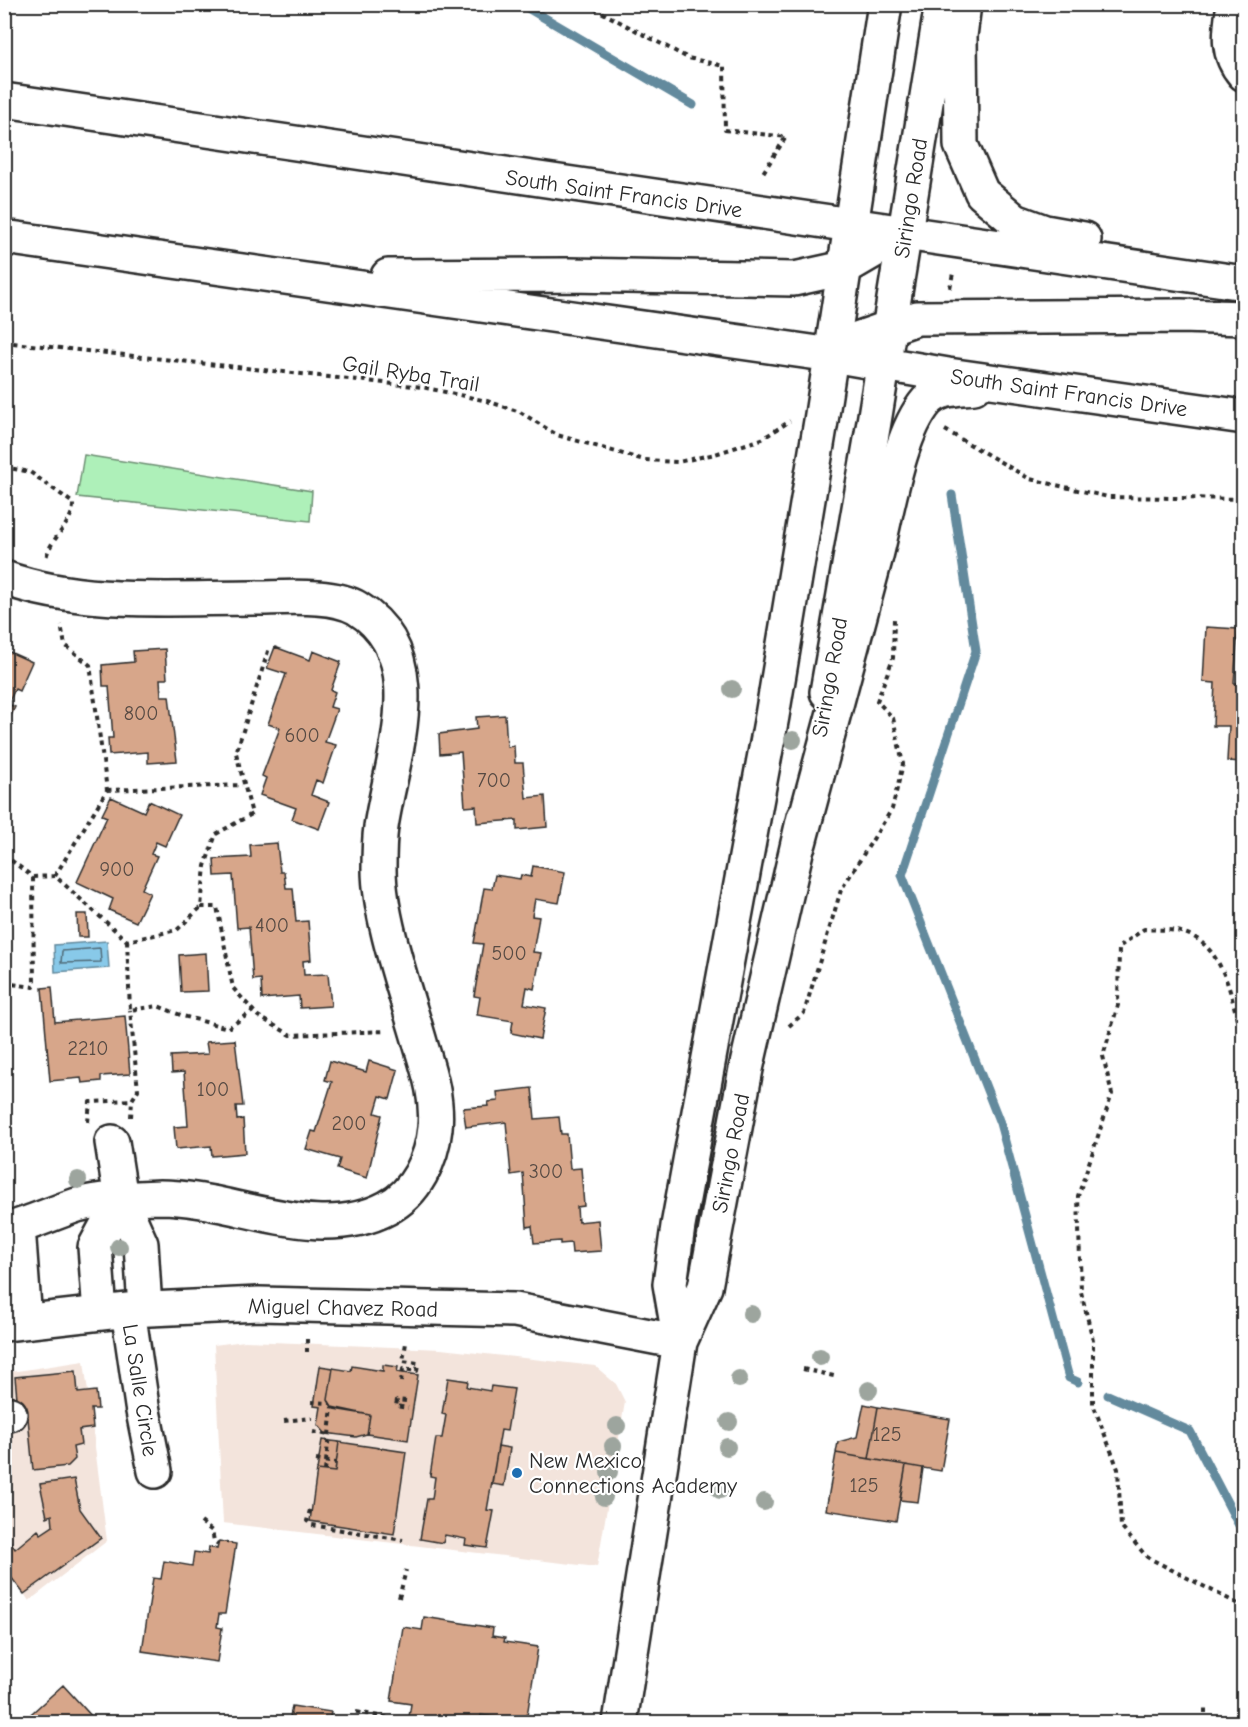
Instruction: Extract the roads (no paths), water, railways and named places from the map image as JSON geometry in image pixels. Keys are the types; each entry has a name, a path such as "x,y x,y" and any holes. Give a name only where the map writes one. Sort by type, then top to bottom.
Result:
{"main road":[{"name":"Siringo Road","path":"680,1342 670,1284 678,1226 772,716 885,4"},
{"name":"Siringo Road","path":"620,1722 680,1342 705,1287 746,1069 813,775 942,4"},
{"path":"964,4 960,36 961,145 982,193 1016,221 1045,232 1112,244 1244,277"},
{"path":"1234,4 1229,39 1230,52 1244,74"},
{"name":"South Saint Francis Drive","path":"4,100 1244,283"},
{"path":"275,276 568,275 794,279 844,268 904,233"},
{"name":"South Saint Francis Drive","path":"4,237 831,355 882,365 1244,417"},
{"path":"831,355 842,344 889,325 916,318 948,316 1244,318"},
{"path":"799,843 877,553 896,472 909,435 925,403 935,393 1008,383"},
{"path":"4,578 28,586 70,594 122,598 322,598 355,606 384,631 399,664 402,698 398,740 380,830 379,874 389,929 434,1090 435,1127 427,1159 416,1185 389,1208 359,1218 323,1221 288,1218 163,1197 80,1204 11,1229 15,1322"},
{"path":"110,1131 121,1199 141,1244 124,1311"},
{"path":"121,1199 95,1246 124,1311"},
{"name":"Miguel Chavez Road","path":"15,1322 124,1311 259,1304 514,1310 680,1342"},
{"name":"La Salle Circle","path":"124,1311 155,1471"}],"water":[{"path":"107,941 109,968 55,972 54,945"}],"waterway":[{"path":"521,4 693,105"},
{"path":"952,495 976,651 902,875 1000,1123 1069,1378 1078,1382"},
{"path":"1108,1395 1190,1431 1244,1535"}],"place":[{"name":"New Mexico Connections Academy","path":"517,1473"}]}
